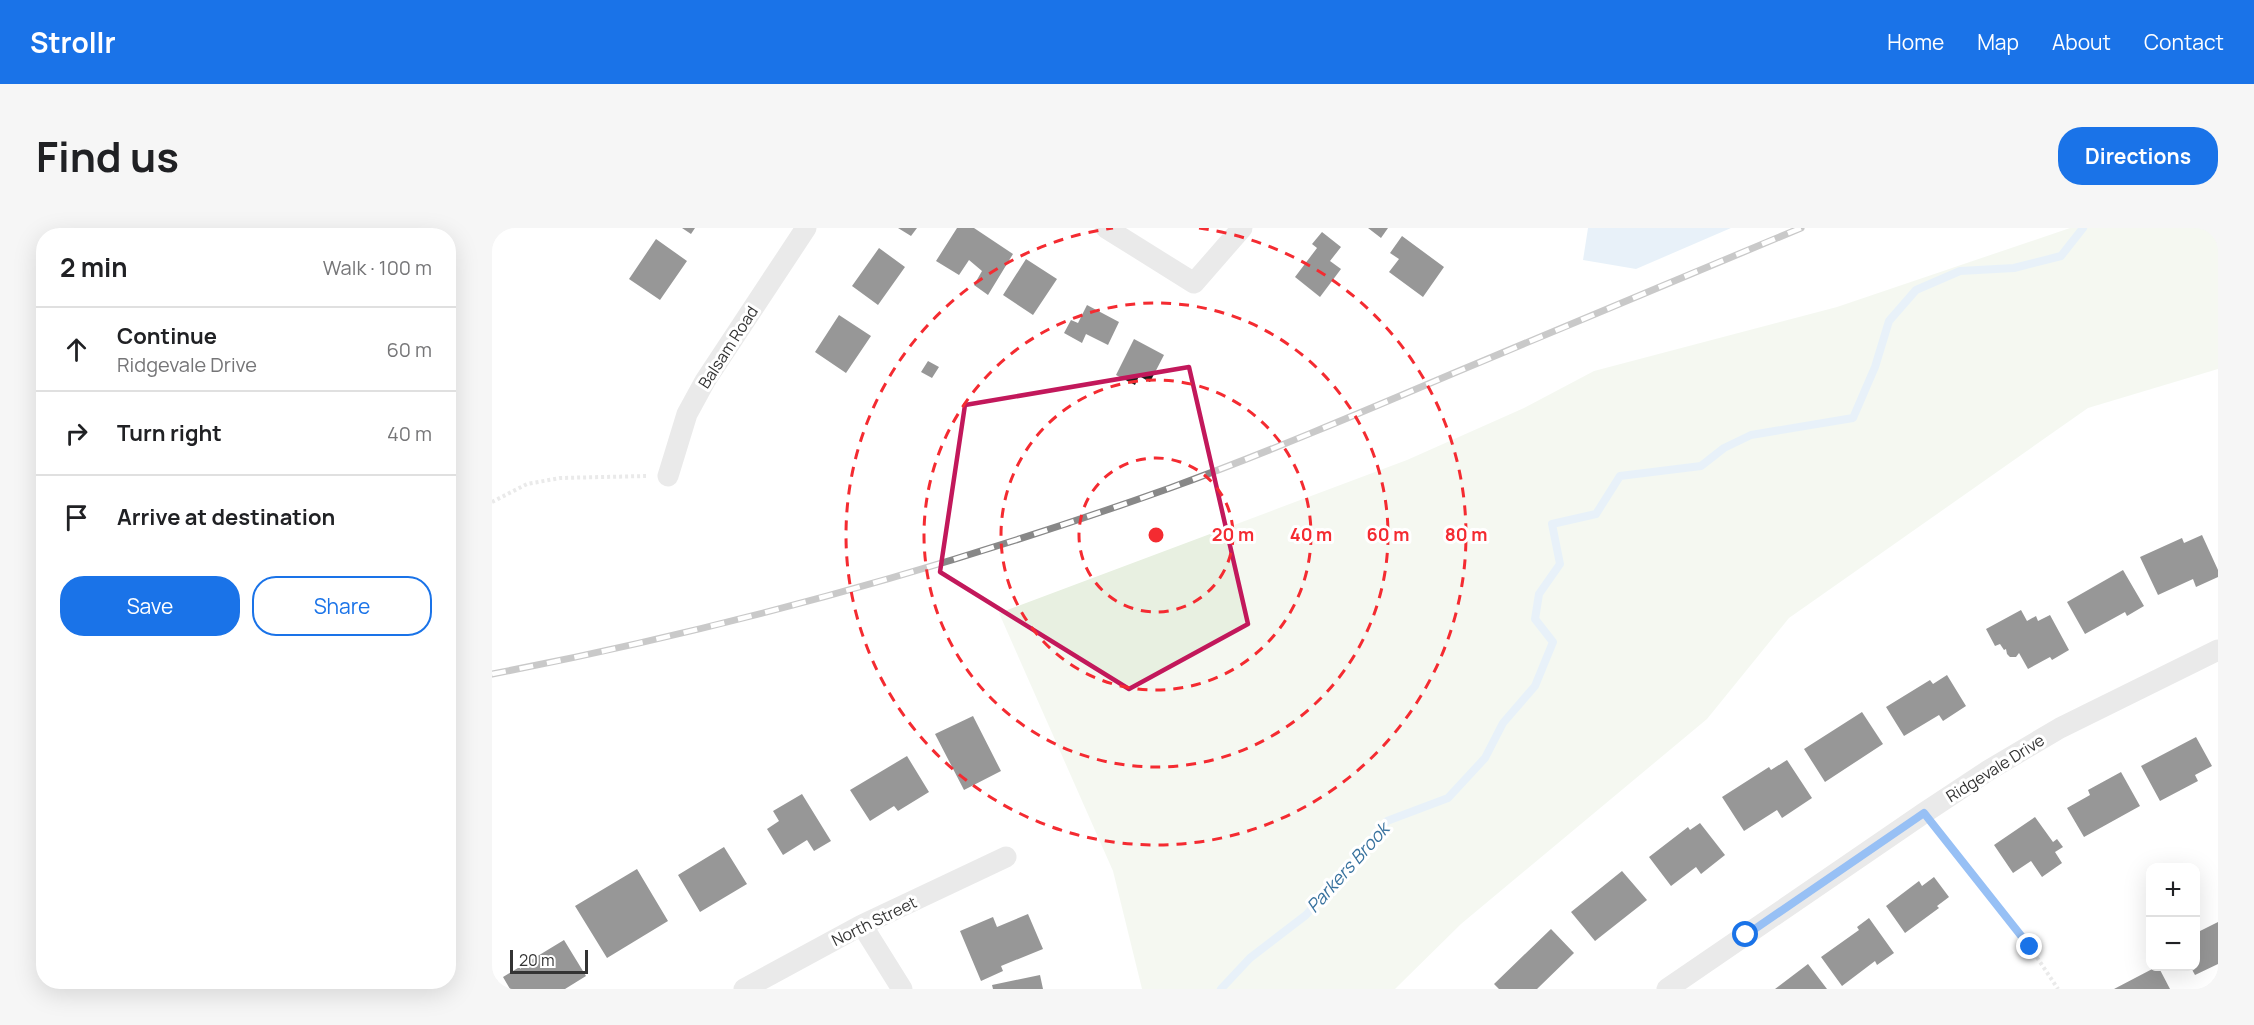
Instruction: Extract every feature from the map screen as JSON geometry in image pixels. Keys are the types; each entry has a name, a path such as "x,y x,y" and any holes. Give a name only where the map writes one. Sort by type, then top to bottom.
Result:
{"street":[{"name":"Balsam Road","path":"668,476 687,414 705,381 806,228"},
{"path":"1106,228 1194,283 1242,228"},
{"name":"Ridgevale Drive","path":"1667,989 1924,813 2060,728 2218,650"},
{"name":"North Street","path":"744,989 862,926 1006,857"},
{"path":"862,926 902,989"}],"path":[{"path":"492,502 527,484 560,478 668,476"},
{"path":"1924,813 2030,947 2058,989"}],"highlighted area":[{"path":"1189,367 1248,624 1129,689 940,572 965,405"}],"green space":[{"path":"2070,228 2218,228 2218,369 2088,408 1789,618 1707,719 1461,924 1395,989 1142,989 1113,871 999,613 1407,460 1524,408 1594,371 1837,307"}],"water":[{"path":"1588,228 1731,228 1636,269 1583,260"}],"building":[{"path":"682,228 695,228 691,234"},
{"path":"898,228 917,228 911,236"},
{"path":"957,228 974,228 1013,254 988,295 974,285 982,271 969,260 959,275 936,261"},
{"path":"1368,228 1388,228 1381,238"},
{"path":"1322,232 1341,247 1330,261 1341,269 1320,297 1295,277 1317,248 1312,244"},
{"path":"1402,236 1444,267 1423,297 1389,272 1399,259 1390,253"},
{"path":"656,239 687,261 660,300 629,279"},
{"path":"879,248 905,267 878,305 852,286"},
{"path":"1026,259 1057,279 1033,315 1003,295"},
{"path":"1087,305 1119,322 1108,345 1086,334 1082,343 1064,333 1071,320 1078,323"},
{"path":"839,315 871,336 846,373 815,352"},
{"path":"1134,339 1164,355 1150,382 1139,376 1135,385 1116,375"},
{"path":"928,361 939,367 932,378 921,372"},
{"path":"2202,535 2218,570 2218,577 2196,587 2193,579 2158,595 2140,557 2182,538 2184,543"},
{"path":"2123,570 2144,606 2127,616 2125,612 2085,634 2067,602"},
{"path":"2021,610 2027,621 2036,616 2038,621 2050,615 2069,650 2052,660 2050,657 2028,669 2019,653 2016,657 2010,657 2000,644 1995,646 1986,629"},
{"path":"1947,675 1966,706 1943,721 1939,715 1904,736 1886,707 1930,680 1933,684"},
{"path":"1862,712 1883,744 1825,782 1804,749"},
{"path":"973,716 1001,771 964,790 935,734"},
{"path":"2196,737 2212,766 2195,775 2198,781 2160,801 2141,766"},
{"path":"907,756 929,792 898,811 894,806 870,821 850,790"},
{"path":"1787,760 1812,798 1782,818 1777,810 1744,831 1722,797 1769,767 1771,770"},
{"path":"2121,772 2140,806 2084,837 2067,808 2090,795 2088,790"},
{"path":"802,794 831,841 814,851 807,840 783,855 767,829 779,821 773,811"},
{"path":"2035,817 2053,842 2057,839 2063,847 2055,852 2062,863 2042,877 2031,861 2013,873 1994,845"},
{"path":"1700,823 1725,855 1701,874 1696,867 1671,886 1649,857 1688,827 1690,830"},
{"path":"724,847 747,884 700,912 678,875"},
{"path":"637,869 668,921 607,958 575,906"},
{"path":"1622,871 1647,900 1595,941 1571,912"},
{"path":"1934,877 1949,897 1937,906 1939,908 1905,933 1886,906 1919,881 1922,886"},
{"path":"1028,914 1043,949 1001,966 1003,971 981,981 960,931 993,917 997,927"},
{"path":"1869,918 1894,953 1877,965 1875,961 1842,986 1821,957 1859,930 1857,927"},
{"path":"2218,922 2218,964 2195,975 2193,971 2200,971 2200,931"},
{"path":"1551,929 1574,953 1537,989 1499,989 1494,984"},
{"path":"564,940 586,976 565,989 510,989 503,977"},
{"path":"1808,964 1827,989 1775,989"},
{"path":"2148,971 2161,971 2170,989 2114,989"},
{"path":"1040,975 1043,989 993,989 992,985"}],"waterway":[{"name":"Parkers Brook","path":"1221,989 1250,958 1306,915 1387,821 1448,798 1485,758 1503,723 1535,686 1553,642 1535,619 1539,594 1560,564 1552,524 1596,514 1620,476 1701,466 1724,448 1751,435 1853,418 1875,367 1889,321 1916,290 1960,271 2014,268 2061,256 2083,228"}],"railway":[{"path":"492,674 664,637 835,594 920,570 1087,517 1277,447 1801,228"}],"route":[{"path":"1746,935 1924,813 2030,947"}]}
